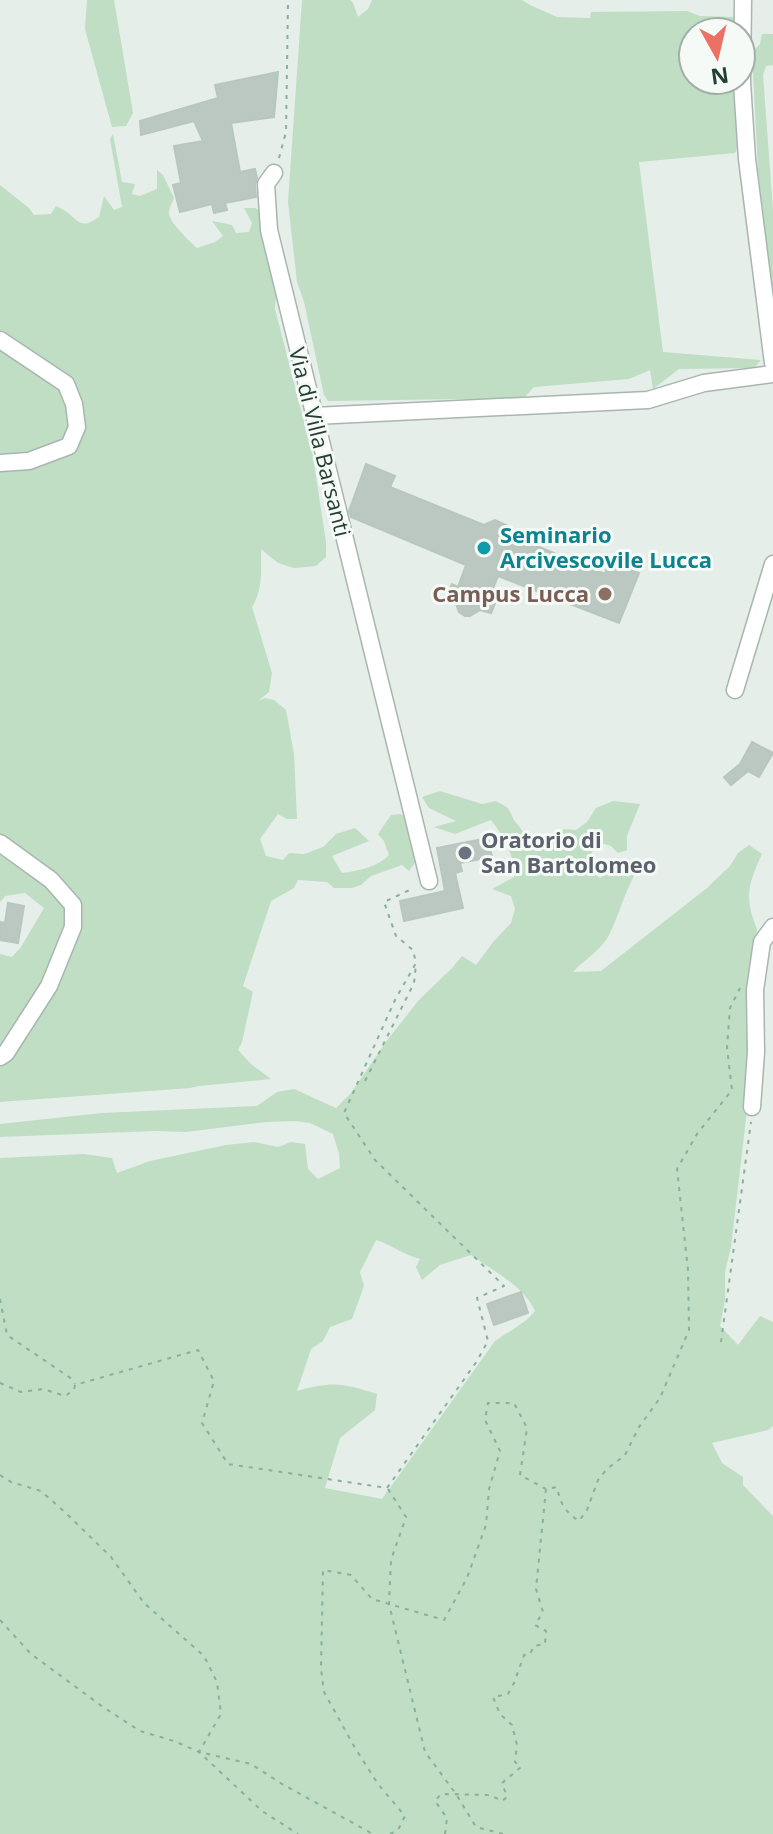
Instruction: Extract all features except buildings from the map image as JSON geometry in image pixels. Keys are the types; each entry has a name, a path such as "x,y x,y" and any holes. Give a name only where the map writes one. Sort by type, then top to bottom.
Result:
{"street":[{"path":"743,0 742,83 747,159 773,363"},
{"name":"Via di Villa Barsanti","path":"274,173 266,184 269,230 429,881"},
{"path":"0,340 66,384 74,404 77,427 69,446 29,461 0,463"},
{"path":"314,416 648,400 704,383 773,374"},
{"path":"735,690 773,564"},
{"path":"0,843 51,880 73,905 73,927 49,986 6,1053 0,1057"},
{"path":"752,1107 756,1052 755,990 762,942 773,927"}],"path":[{"path":"274,173 286,132 288,0"},
{"path":"365,1081 414,983 416,963 413,950 396,936 384,902 429,881"},
{"path":"387,1488 488,1341 477,1298 504,1286 375,1160 344,1113 395,1000 416,963"},
{"path":"390,1834 398,1830 405,1816 378,1784 324,1692 321,1669 323,1570 351,1575 372,1599 444,1620 467,1578 486,1525 489,1489 500,1451 485,1420 488,1403 514,1403 527,1428 520,1475 546,1489 557,1487 567,1513 579,1521 587,1510 598,1480 625,1455 639,1427 660,1398 689,1330 688,1270 677,1169 697,1134 732,1090 727,1048 730,1008 743,982"},
{"path":"721,1342 752,1107"},
{"path":"0,1299 7,1335 72,1379 75,1385 74,1390 65,1396 43,1389 21,1392 0,1383"},
{"path":"75,1385 198,1350 214,1381 202,1423 228,1464 387,1488 406,1517 391,1560 389,1604 425,1752 476,1827 503,1834"},
{"path":"0,1475 11,1482 41,1491 67,1514 111,1557 144,1603 204,1656 217,1682 221,1714 199,1752"},
{"path":"445,1834 447,1818 435,1801 441,1794 490,1795 502,1801 507,1797 502,1783 521,1767 515,1762 517,1745 512,1725 500,1714 493,1697 508,1694 524,1655 530,1654 534,1646 545,1644 546,1631 535,1625 543,1612 536,1589 546,1489"},
{"path":"0,1620 31,1654 140,1731 199,1752 251,1764 373,1834"},
{"path":"199,1752 262,1811 298,1834"}],"green space":[{"path":"87,0 114,0 133,113 126,126 112,127 85,29"},
{"path":"302,0 350,0 358,17 368,9 372,0 522,0 557,17 590,18 591,12 687,11 700,16 677,16 677,96 740,96 741,140 735,153 639,162 663,352 761,360 754,368 679,369 653,389 650,370 629,379 534,387 524,398 328,401 297,282 288,202"},
{"path":"762,34 773,34 773,65 766,66 763,75 773,210 773,294 758,170 754,96 757,96 757,47"},
{"path":"113,134 122,182 135,184 132,194 140,196 157,189 157,170 163,175 174,198 169,210 170,217 197,248 223,236 212,221 232,225 236,233 249,232 252,223 244,208 263,212 282,304 276,296 275,309 313,457 326,542 326,557 316,566 294,568 278,563 261,549 260,586 252,607 272,673 269,692 258,701 265,698 274,700 286,710 294,754 297,819 287,819 278,814 260,839 266,856 283,860 289,853 304,854 323,847 336,834 355,828 369,841 332,856 342,873 367,868 389,855 378,834 391,815 401,814 409,820 419,857 409,871 402,865 371,876 352,888 334,888 327,882 298,880 294,888 271,901 243,986 253,992 238,1050 271,1079 0,1102 0,954 12,957 44,908 25,893 5,896 0,902 0,185 34,215 51,214 56,206 79,222 89,223 99,217 104,196 114,210 122,207 110,139"},
{"path":"440,791 482,804 496,801 508,808 532,843 546,842 564,829 576,830 587,822 596,808 613,801 640,804 627,836 627,850 618,853 611,846 598,842 591,854 592,873 600,878 611,870 635,874 606,940 573,972 601,971 707,888 749,845 762,854 749,891 750,908 757,929 749,1093 720,1326 738,1345 760,1316 773,1322 773,1426 768,1430 712,1443 722,1463 743,1477 743,1485 773,1516 773,1834 0,1834 0,1158 84,1154 112,1158 117,1173 150,1161 226,1145 254,1142 278,1147 291,1142 305,1144 308,1169 318,1179 340,1168 333,1134 310,1123 295,1121 186,1132 0,1137 0,1124 102,1113 257,1106 277,1092 294,1089 336,1108 351,1093 419,1000 462,956 476,965 511,923 515,909 511,896 492,889 514,877 514,869 508,847 491,820 455,834 434,827 456,821 429,808 422,797","holes":["376,1240 420,1259 416,1267 422,1280 440,1265 471,1255 516,1286 535,1311 522,1324 495,1341 382,1499 325,1488 340,1438 375,1410 377,1394 337,1385 297,1391 311,1349 323,1341 330,1327 352,1319 364,1286 360,1272"]}],"place":[{"name":"Seminario Arcivescovile Lucca","path":"484,548"},
{"name":"Campus Lucca","path":"605,594"},
{"name":"Oratorio di San Bartolomeo","path":"465,853"}]}
